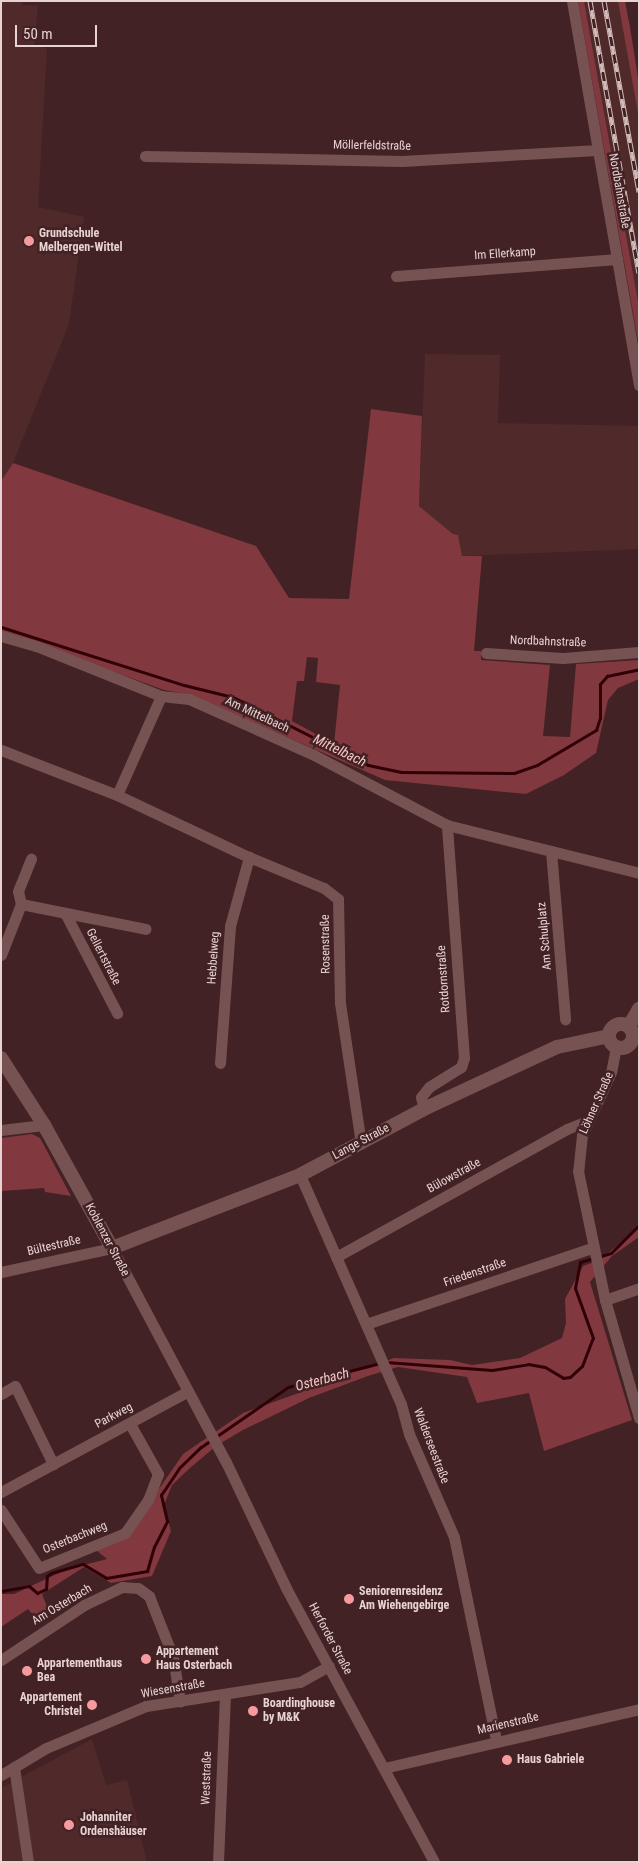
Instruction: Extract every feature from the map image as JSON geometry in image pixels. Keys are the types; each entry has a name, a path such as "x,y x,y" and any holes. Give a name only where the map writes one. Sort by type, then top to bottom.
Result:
{"street":[{"path":"564,1 572,1"},
{"name":"Nordbahnstraße","path":"572,1 639,385"},
{"name":"Möllerfeldstraße","path":"145,156 402,161 598,150"},
{"name":"Im Ellerkamp","path":"396,276 617,259"},
{"name":"Am Mittelbach","path":"1,636 36,646 161,696 190,699 314,755 447,825 639,874"},
{"name":"Nordbahnstraße","path":"486,654 563,658 639,652"},
{"path":"117,795 161,696"},
{"name":"Rosenstraße","path":"1,750 117,795 249,857 324,888 338,899 340,1003 361,1143"},
{"name":"Rotdornstraße","path":"424,1109 421,1097 429,1087 461,1067 464,1058 447,825"},
{"name":"Am Schulplatz","path":"551,851 565,1019"},
{"name":"Hebbelweg","path":"220,1063 230,926 249,857"},
{"path":"1,955 21,904 18,891 30,858"},
{"name":"Gellertstraße","path":"21,904 146,928"},
{"name":"Gellertstraße","path":"66,913 117,1013"},
{"path":"629,1026 614,1026 613,1042 624,1048 632,1041 629,1026 639,1009"},
{"name":"Lange Straße","path":"112,1248 300,1175 424,1109 557,1047 613,1042"},
{"name":"Löhner Straße","path":"613,1042 610,1072 587,1121 579,1146 578,1171 593,1252 639,1418"},
{"name":"Koblenzer Straße","path":"1,1058 44,1125 207,1427"},
{"name":"Bülowstraße","path":"336,1258 567,1129 587,1121"},
{"path":"1,1130 44,1125"},
{"name":"Walderseestraße","path":"300,1175 366,1324 454,1537 496,1740"},
{"name":"Bültestraße","path":"1,1272 112,1248"},
{"name":"Friedenstraße","path":"366,1324 593,1252"},
{"path":"605,1300 639,1288"},
{"path":"1,1394 15,1386 53,1464"},
{"name":"Parkweg","path":"1,1492 187,1392"},
{"name":"Osterbachweg","path":"1,1510 39,1568 125,1533 148,1500 158,1474 130,1424"},
{"name":"Herforder Straße","path":"207,1427 286,1588 434,1862"},
{"name":"Am Osterbach","path":"1,1660 84,1605 122,1587 138,1588 149,1596 173,1657 180,1701"},
{"name":"Wiesenstraße","path":"1,1775 46,1748 146,1706 300,1682 329,1666"},
{"name":"Weststraße","path":"218,1862 225,1695"},
{"name":"Marienstraße","path":"384,1768 496,1740 639,1709"},
{"path":"14,1767 28,1862"}],"shaded area":[{"path":"1,1 22,1 22,5 38,6 34,46 47,48 38,207 84,217 69,324 13,463 1,481"},
{"path":"578,1 584,1 639,307 639,347"},
{"path":"584,1 618,1 625,31 639,119 639,307"},
{"path":"618,1 625,1 630,27 639,84 639,119"},
{"path":"425,354 500,355 498,423 639,426 639,549 462,556 453,534 419,506"},
{"path":"371,409 422,416 419,506 453,534 458,535 462,556 482,556 474,651 481,651 481,660 550,665 543,736 570,737 576,664 639,660 639,679 618,688 608,700 596,753 564,775 526,794 385,780 191,695 164,690 37,644 1,634 1,481 13,463 256,546 289,598 349,599","holes":["307,657 318,658 316,682 340,685 334,744 292,721 297,681 304,681"]},
{"path":"32,1134 40,1138 71,1196 45,1192 44,1188 2,1191 1,1138"},
{"path":"639,1208 639,1237 612,1256 590,1282 632,1420 544,1451 529,1393 477,1403 467,1377 398,1367 368,1376 309,1398 243,1430 216,1446 190,1468 172,1485 164,1505 171,1531 152,1576 111,1583 84,1567 42,1594 51,1617 41,1623 28,1609 1,1627 1,1594 14,1594 65,1570 107,1559 96,1550 126,1537 183,1454 243,1413 335,1380 343,1372 363,1369 394,1358 450,1360 472,1365 520,1358 562,1338 566,1323 565,1299 583,1266 600,1260 638,1228"},
{"name":"Johanniter Ordenshäuser","path":"92,1739 106,1785 127,1780 147,1862 1,1862 1,1788"}],"waterway":[{"name":"Mittelbach","path":"1,627 184,685 233,697 368,765 401,772 514,773 537,765 596,730 600,718 600,684 607,676 639,669"},
{"name":"Osterbach","path":"386,1362 492,1370 528,1364 545,1367 563,1378 570,1377 582,1366 593,1338 575,1288 580,1262 611,1253 639,1225"},
{"name":"Osterbach","path":"1,1591 29,1586 37,1593 46,1589 47,1576 51,1573 83,1564 106,1578 147,1571 154,1547 167,1521 161,1495 179,1468 201,1447 288,1387 380,1363"}],"railway":[{"path":"590,1 639,273"},
{"path":"604,1 639,192"}],"place":[{"name":"Grundschule Melbergen-Wittel","path":"29,241"},
{"name":"Seniorenresidenz Am Wiehengebirge","path":"349,1599"},
{"name":"Appartement Haus Osterbach","path":"146,1659"},
{"name":"Appartementhaus Bea","path":"27,1671"},
{"name":"Appartement Christel","path":"92,1705"},
{"name":"Boardinghouse by M&K","path":"253,1711"},
{"name":"Haus Gabriele","path":"507,1760"},
{"name":"Johanniter Ordenshäuser","path":"69,1825"}]}
